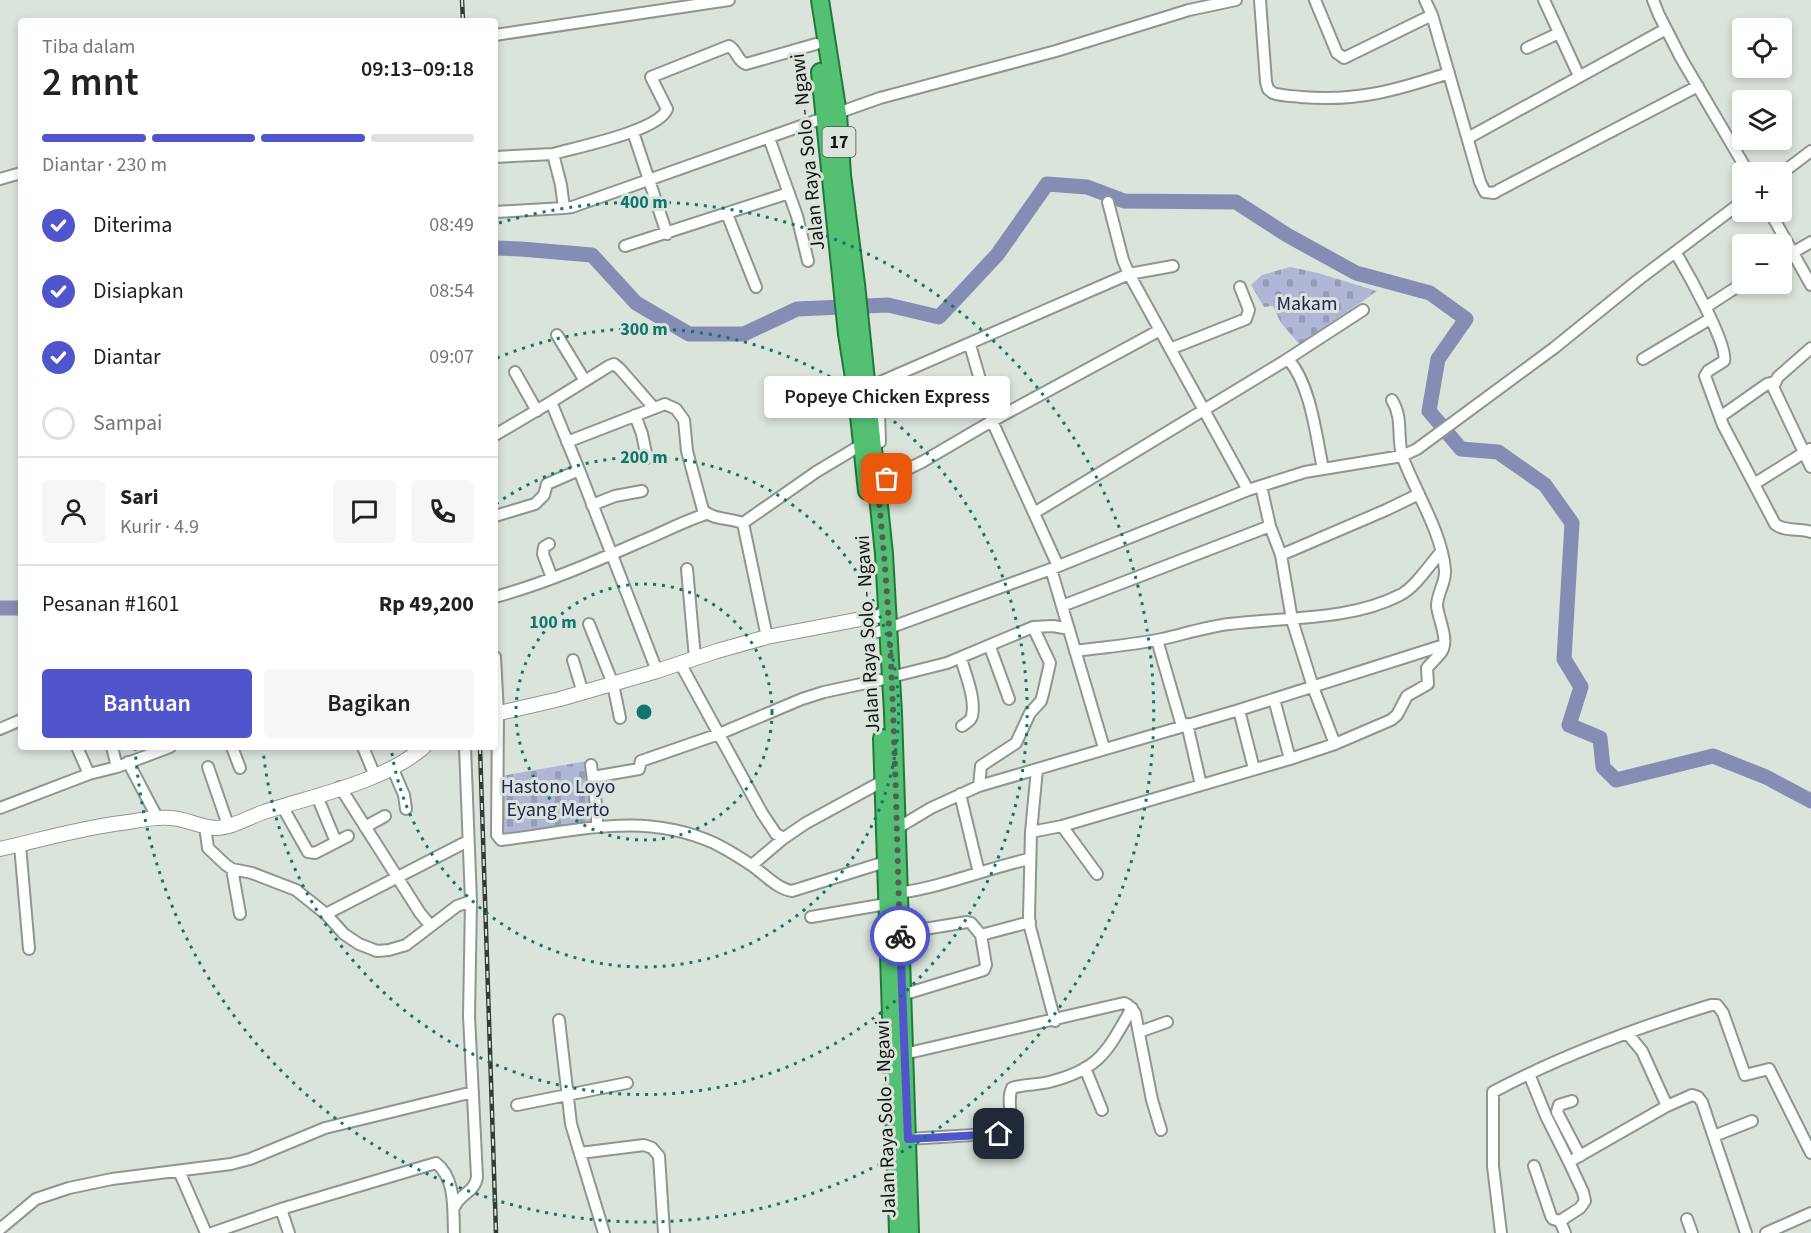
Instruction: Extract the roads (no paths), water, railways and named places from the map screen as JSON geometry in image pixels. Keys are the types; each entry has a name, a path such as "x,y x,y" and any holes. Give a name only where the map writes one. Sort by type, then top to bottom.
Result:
{"highway":[{"name":"Jalan Raya Solo - Ngawi","path":"810,0 816,44 831,116"},
{"name":"Jalan Raya Solo - Ngawi","path":"820,0 853,326 861,445 883,623"},
{"name":"Jalan Raya Solo - Ngawi","path":"853,326 880,482 884,554 883,623 896,830 892,899 898,1233"},
{"name":"Jalan Raya Solo - Ngawi","path":"886,679 883,782 885,862 900,933 910,1233"}],"street":[{"path":"498,35 729,0"},
{"path":"498,212 577,206 880,98 1056,51 1189,10 1236,0"},
{"path":"1260,0 1266,82 1273,93 1319,99 1352,98 1384,92 1449,73"},
{"path":"1315,0 1337,53 1344,58 1432,15"},
{"path":"1425,0 1432,15 1485,192 1494,193 1698,86"},
{"path":"1544,0 1579,76"},
{"path":"1653,0 1666,29 1742,162"},
{"path":"1468,138 1666,29"},
{"path":"1527,48 1559,33"},
{"path":"498,157 553,154 633,132 656,121 666,111 666,105 651,77 729,46 746,64 816,44"},
{"path":"633,132 667,234"},
{"path":"769,138 789,193 808,261"},
{"path":"1792,165 1811,151"},
{"path":"553,154 561,184 564,208"},
{"path":"0,179 18,174"},
{"path":"625,246 789,193"},
{"path":"1108,202 1123,260 1129,274 1248,490"},
{"path":"498,713 583,693 767,637 883,623 1054,567 1248,490 1293,475 1402,456 1417,449 1554,348 1638,280 1732,209"},
{"path":"727,214 756,287"},
{"path":"1811,242 1792,252 1811,285"},
{"path":"1676,253 1706,307 1726,355 1724,361 1708,371 1705,376 1720,417 1775,524 1785,529 1802,529 1811,532"},
{"path":"1160,330 992,421 922,462 880,482 878,383 1129,274 1173,266"},
{"path":"1170,349 1246,319 1249,310 1240,287"},
{"path":"1706,307 1732,290"},
{"path":"1034,513 1288,359 1362,310"},
{"path":"1643,359 1710,319"},
{"path":"557,335 585,381"},
{"path":"970,345 992,421 1034,513 1054,567 1062,606 1104,748"},
{"path":"1720,417 1767,384 1774,382 1811,348"},
{"path":"1288,359 1297,372 1308,403 1323,469"},
{"path":"498,433 614,364 654,408"},
{"path":"515,372 537,411"},
{"path":"1774,382 1775,392 1808,451 1811,467"},
{"path":"1031,832 1062,826 1335,744 1394,718 1407,696 1428,684 1427,668 1444,645 1437,606 1445,573 1441,552 1402,456 1400,417 1392,400"},
{"path":"551,402 657,671"},
{"path":"567,441 665,404 672,405 684,420 700,504 706,513"},
{"path":"635,415 647,458"},
{"path":"743,524 816,472 861,445"},
{"path":"1754,484 1808,451"},
{"path":"498,515 535,504 544,495 547,484 579,470"},
{"path":"1261,486 1270,526 1281,555 1292,620 1313,687 1335,744"},
{"path":"592,505 615,496 642,491"},
{"path":"1281,555 1419,494"},
{"path":"498,596 552,578 706,513 743,524"},
{"path":"743,524 767,637"},
{"path":"1062,606 1270,526"},
{"path":"549,544 544,547 543,554 552,578"},
{"path":"1075,651 1157,640 1227,624 1292,620 1351,610 1408,591 1441,552"},
{"path":"687,569 695,658"},
{"path":"589,624 613,684 620,718"},
{"path":"593,777 639,769 641,761 719,734 802,699 961,658 1033,627 1053,626 1069,629"},
{"path":"979,786 981,766 1016,743 1030,713 1041,701 1050,663 1033,627"},
{"path":"1157,640 1185,725 1201,785"},
{"path":"896,830 931,808 979,786 1239,710 1444,645"},
{"path":"990,646 1009,699"},
{"path":"961,658 972,706 970,720 962,726"},
{"path":"573,660 583,693"},
{"path":"681,663 772,830 784,838"},
{"path":"1274,699 1290,759"},
{"path":"1239,710 1254,769"},
{"path":"0,729 18,721"},
{"path":"78,750 89,774"},
{"path":"113,750 117,767"},
{"path":"0,808 89,774 117,767 156,750"},
{"path":"233,750 240,768"},
{"path":"364,750 375,776"},
{"path":"0,849 119,823 158,819 173,818 217,828 375,776 419,750"},
{"path":"455,1206 477,1181 469,1016 471,901 465,750"},
{"path":"496,750 496,836 501,840 626,824 681,832 713,843 752,865 779,886 792,891 885,862"},
{"path":"128,762 158,819"},
{"path":"591,765 597,826"},
{"path":"208,767 228,825"},
{"path":"392,767 404,795 406,809"},
{"path":"1037,769 1029,859 1030,922 1055,1021"},
{"path":"752,865 806,823 883,782"},
{"path":"340,787 420,913 430,925"},
{"path":"960,795 978,873"},
{"path":"317,796 336,842"},
{"path":"282,806 308,852 315,853 348,836"},
{"path":"365,827 385,816"},
{"path":"205,826 208,848 218,859 232,869 252,873 296,890 326,914 344,934 359,944 377,951 406,945 457,906 471,901"},
{"path":"1062,826 1097,874"},
{"path":"326,914 468,842"},
{"path":"20,844 29,949"},
{"path":"811,917 892,899 1029,859"},
{"path":"232,869 240,914"},
{"path":"981,935 1030,922"},
{"path":"900,933 971,923 981,935 986,965 984,970 902,995"},
{"path":"904,1054 1055,1021 1124,1003 1132,1008 1139,1032 1150,1090 1161,1130"},
{"path":"1501,1233 1493,1166 1493,1092 1529,1074 1627,1033 1710,1005 1717,1005 1723,1013 1745,1075 1769,1069 1811,1153"},
{"path":"908,1139 1005,1133 1010,1125 1009,1098 1012,1088 1050,1082 1085,1068 1106,1053 1132,1008"},
{"path":"559,1020 571,1124 604,1233"},
{"path":"1139,1032 1167,1022"},
{"path":"1627,1033 1642,1051 1667,1106"},
{"path":"1085,1068 1102,1110"},
{"path":"1529,1074 1546,1116 1583,1192 1585,1201 1580,1209 1560,1221 1552,1219 1534,1166"},
{"path":"518,1105 627,1083"},
{"path":"0,1229 36,1199 50,1194 96,1182 231,1164 250,1159 325,1128 473,1092"},
{"path":"1569,1162 1667,1106 1692,1095 1698,1097 1702,1102 1746,1233"},
{"path":"1572,1101 1559,1105 1557,1108 1580,1156"},
{"path":"1714,1136 1752,1121"},
{"path":"580,1153 644,1145 655,1150 659,1156 664,1233"},
{"path":"212,1233 281,1209 436,1163 444,1168 455,1206 454,1233"},
{"path":"179,1171 206,1233"},
{"path":"281,1209 290,1233"},
{"path":"1766,1233 1811,1214"},
{"path":"1687,1219 1692,1233"},
{"path":"1560,1221 1565,1233"}],"waterway":[{"path":"498,248 592,255 636,303 689,334 744,334 797,309 888,305 939,317 997,255 1047,184 1087,187 1124,201 1236,202 1287,235 1356,273 1430,293 1466,319 1438,359 1429,411 1461,449 1498,452 1545,485 1572,523 1564,659 1581,687 1569,725 1600,738 1603,767 1616,780 1713,756 1766,777 1811,801"},
{"path":"0,608 18,608"}],"railway":[{"path":"462,0 463,18"},
{"path":"480,750 496,1233"}],"place":[{"name":"Popeye Chicken Express","path":"887,479"}],"park label":[{"name":"Makam","path":"1307,303"},
{"name":"Hastono Loyo Eyang Merto","path":"558,798"}]}
